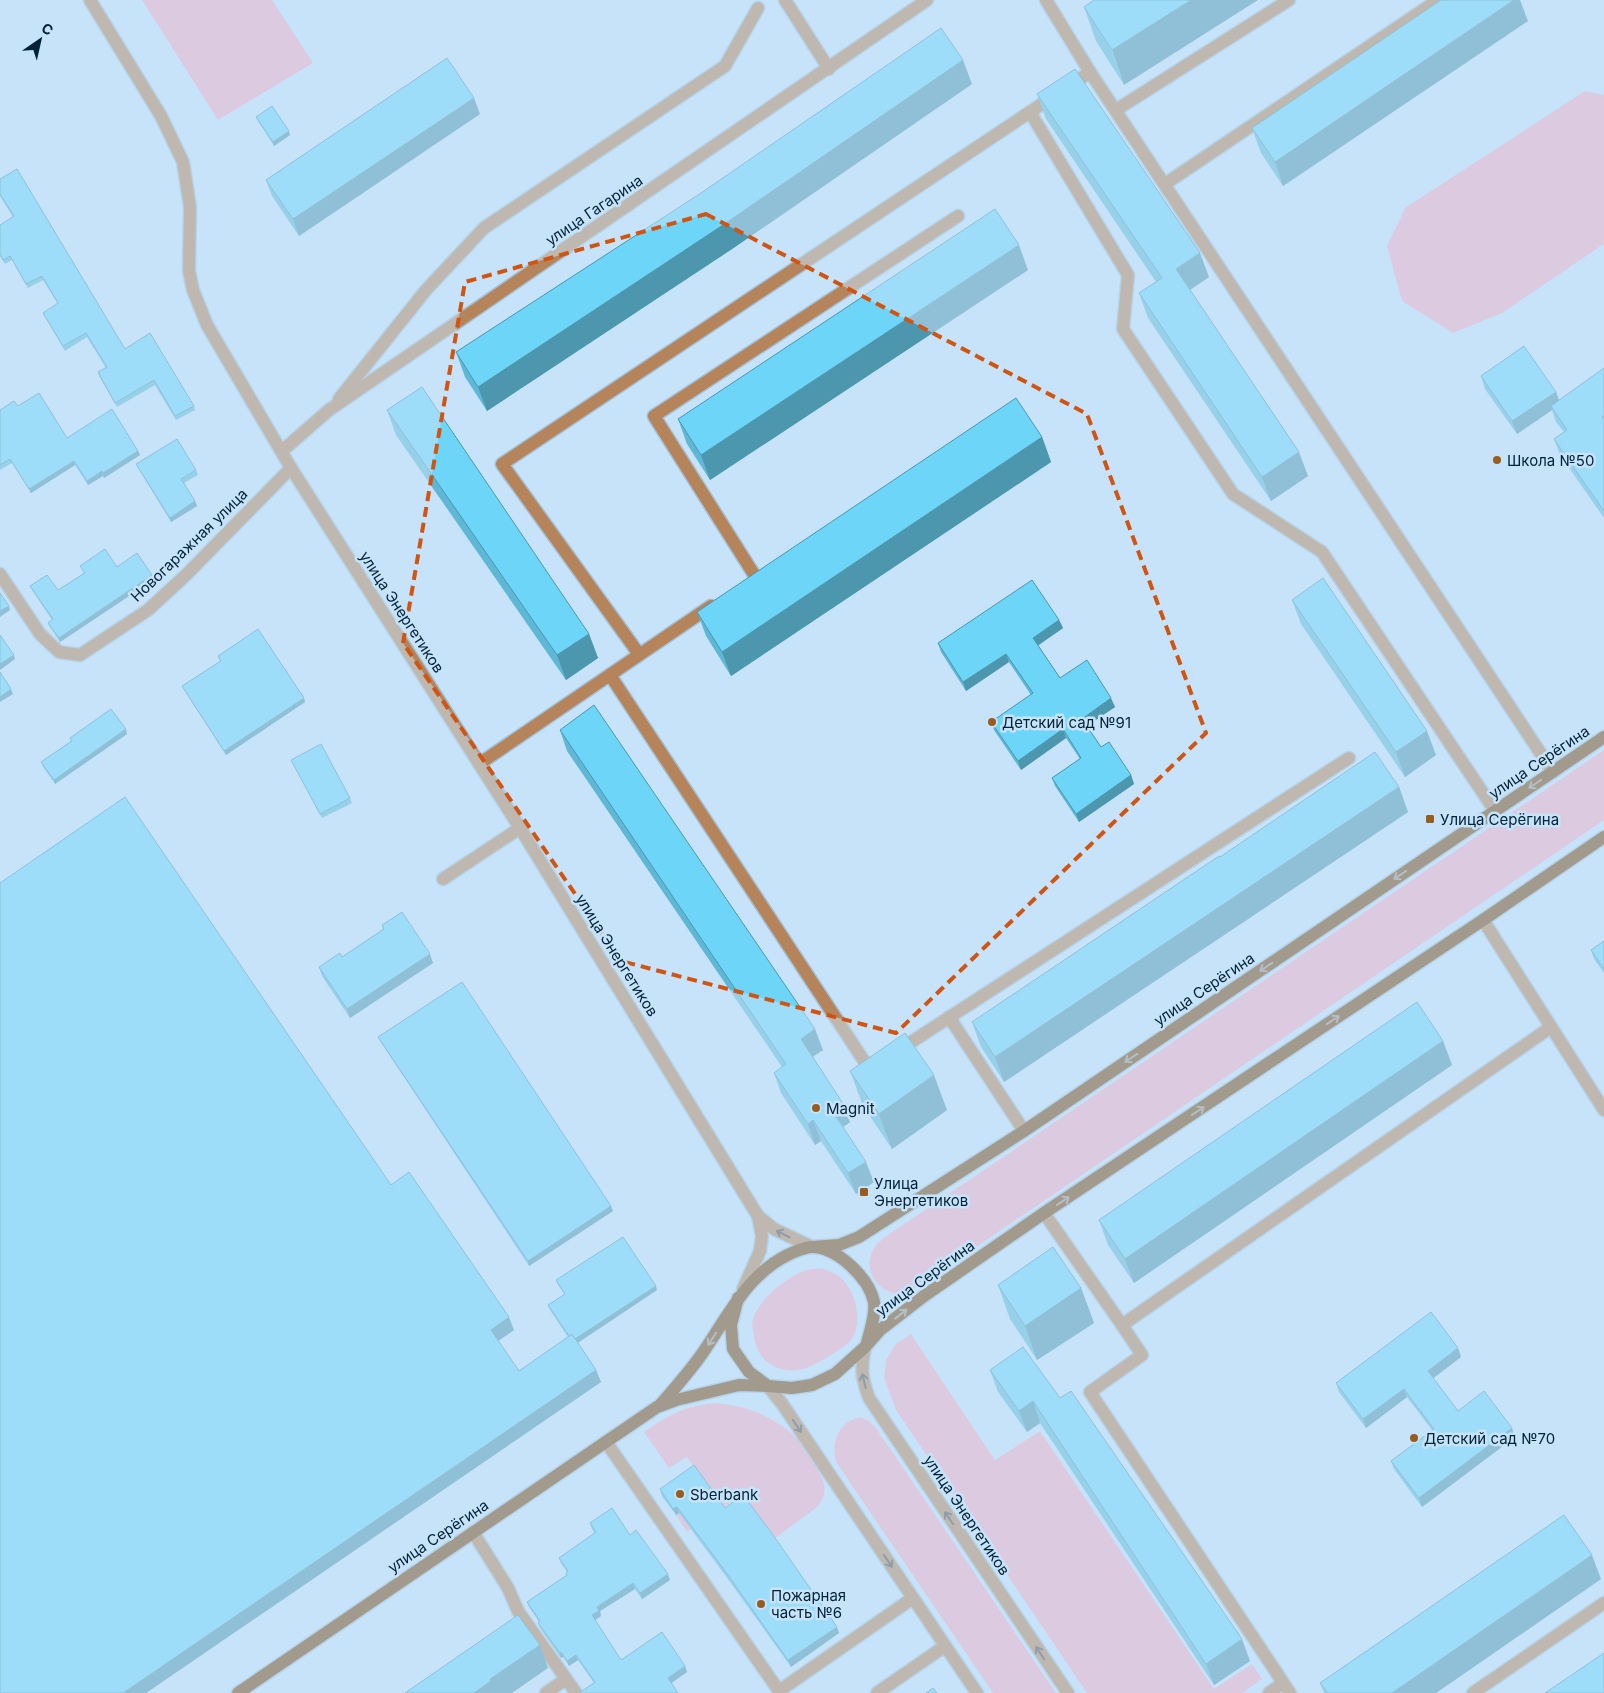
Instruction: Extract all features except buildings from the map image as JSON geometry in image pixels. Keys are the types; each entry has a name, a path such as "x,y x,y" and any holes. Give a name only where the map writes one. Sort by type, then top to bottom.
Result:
{"main road":[{"name":"улица Серёгина","path":"812,1247 839,1245 859,1237 1024,1131 1604,737"},
{"name":"улица Серёгина","path":"865,1347 880,1330 924,1296 1044,1213 1604,837"},
{"path":"812,1247 831,1252 848,1262 863,1279 874,1302 873,1322 865,1347 835,1374 812,1384 792,1388 739,1385 676,1400 657,1407 679,1384 703,1353 738,1298 754,1279 774,1262 795,1251 812,1247"},
{"path":"738,1298 731,1325 733,1349 749,1372 768,1386"},
{"name":"улица Серёгина","path":"238,1693 657,1407"}],"street":[{"name":"улица Энергетиков","path":"90,0 161,116 183,162 190,207 188,270 206,325 291,468 520,828 758,1216"},
{"path":"785,0 829,68"},
{"name":"улица Гагарина","path":"282,450 329,410 927,0"},
{"path":"1046,0 1090,72 1553,772"},
{"path":"1116,110 1289,0"},
{"path":"1165,184 1438,0"},
{"path":"329,410 426,290 484,228 725,66 758,8"},
{"path":"640,654 502,464 1090,72"},
{"path":"1030,112 1128,275 1123,329 1233,494 1322,552 1495,811"},
{"path":"755,576 654,416 958,216"},
{"name":"Новогаражная улица","path":"0,574 40,634 59,652 80,655 148,610 186,575 291,468"},
{"path":"479,764 722,598"},
{"path":"610,675 870,1070 1349,758"},
{"path":"443,879 520,828"},
{"path":"1483,920 1604,1110"},
{"path":"949,1017 1024,1131"},
{"path":"1122,1325 1551,1027"},
{"path":"1044,1213 1142,1355 1090,1392 1287,1688 1269,1693"},
{"path":"758,1216 787,1237 812,1247"},
{"path":"738,1298 754,1268 760,1251 762,1236 758,1216"},
{"name":"улица Энергетиков","path":"865,1347 862,1378 868,1398 1068,1693"},
{"path":"768,1386 784,1405 977,1693"},
{"path":"606,1442 779,1691 913,1598"},
{"path":"473,1532 508,1588 518,1610 576,1693"},
{"path":"1472,1693 1604,1603"},
{"path":"877,1693 945,1646"},
{"path":"546,1693 566,1679"}],"highlighted area":[{"path":"706,214 1087,414 1206,733 896,1033 621,961 403,643 465,282"}],"shaded area":[{"path":"142,0 272,0 313,63 218,120"},
{"path":"1585,91 1604,95 1604,244 1502,313 1453,333 1402,301 1387,246 1405,208"},
{"path":"1604,750 1604,820 916,1288 896,1294 886,1290 875,1281 870,1268 871,1255 882,1239"},
{"path":"822,1268 843,1279 853,1295 857,1313 856,1331 848,1344 814,1365 796,1370 779,1368 771,1364 759,1353 752,1326 754,1317 758,1308 781,1284 799,1273"},
{"path":"911,1334 995,1460 1040,1431 1214,1689 1252,1664 1262,1679 1242,1693 1087,1693 896,1410 884,1378 886,1360 896,1344"},
{"path":"716,1403 751,1410 784,1427 803,1447 823,1480 824,1494 816,1508 774,1539 741,1495 687,1532 676,1515 710,1491 687,1457 669,1468 644,1432 677,1412 695,1406"},
{"path":"860,1417 869,1421 876,1428 1056,1693 993,1693 836,1462 836,1440 841,1428"}],"place":[{"name":"Школа №50","path":"1497,460"},
{"name":"Детский сад №91","path":"992,722"},
{"name":"Улица Серёгина","path":"1430,819"},
{"name":"Magnit","path":"816,1108"},
{"name":"Улица Энергетиков","path":"864,1192"},
{"name":"Детский сад №70","path":"1414,1438"},
{"name":"Sberbank","path":"680,1494"},
{"name":"Пожарная часть №6","path":"761,1604"}]}
